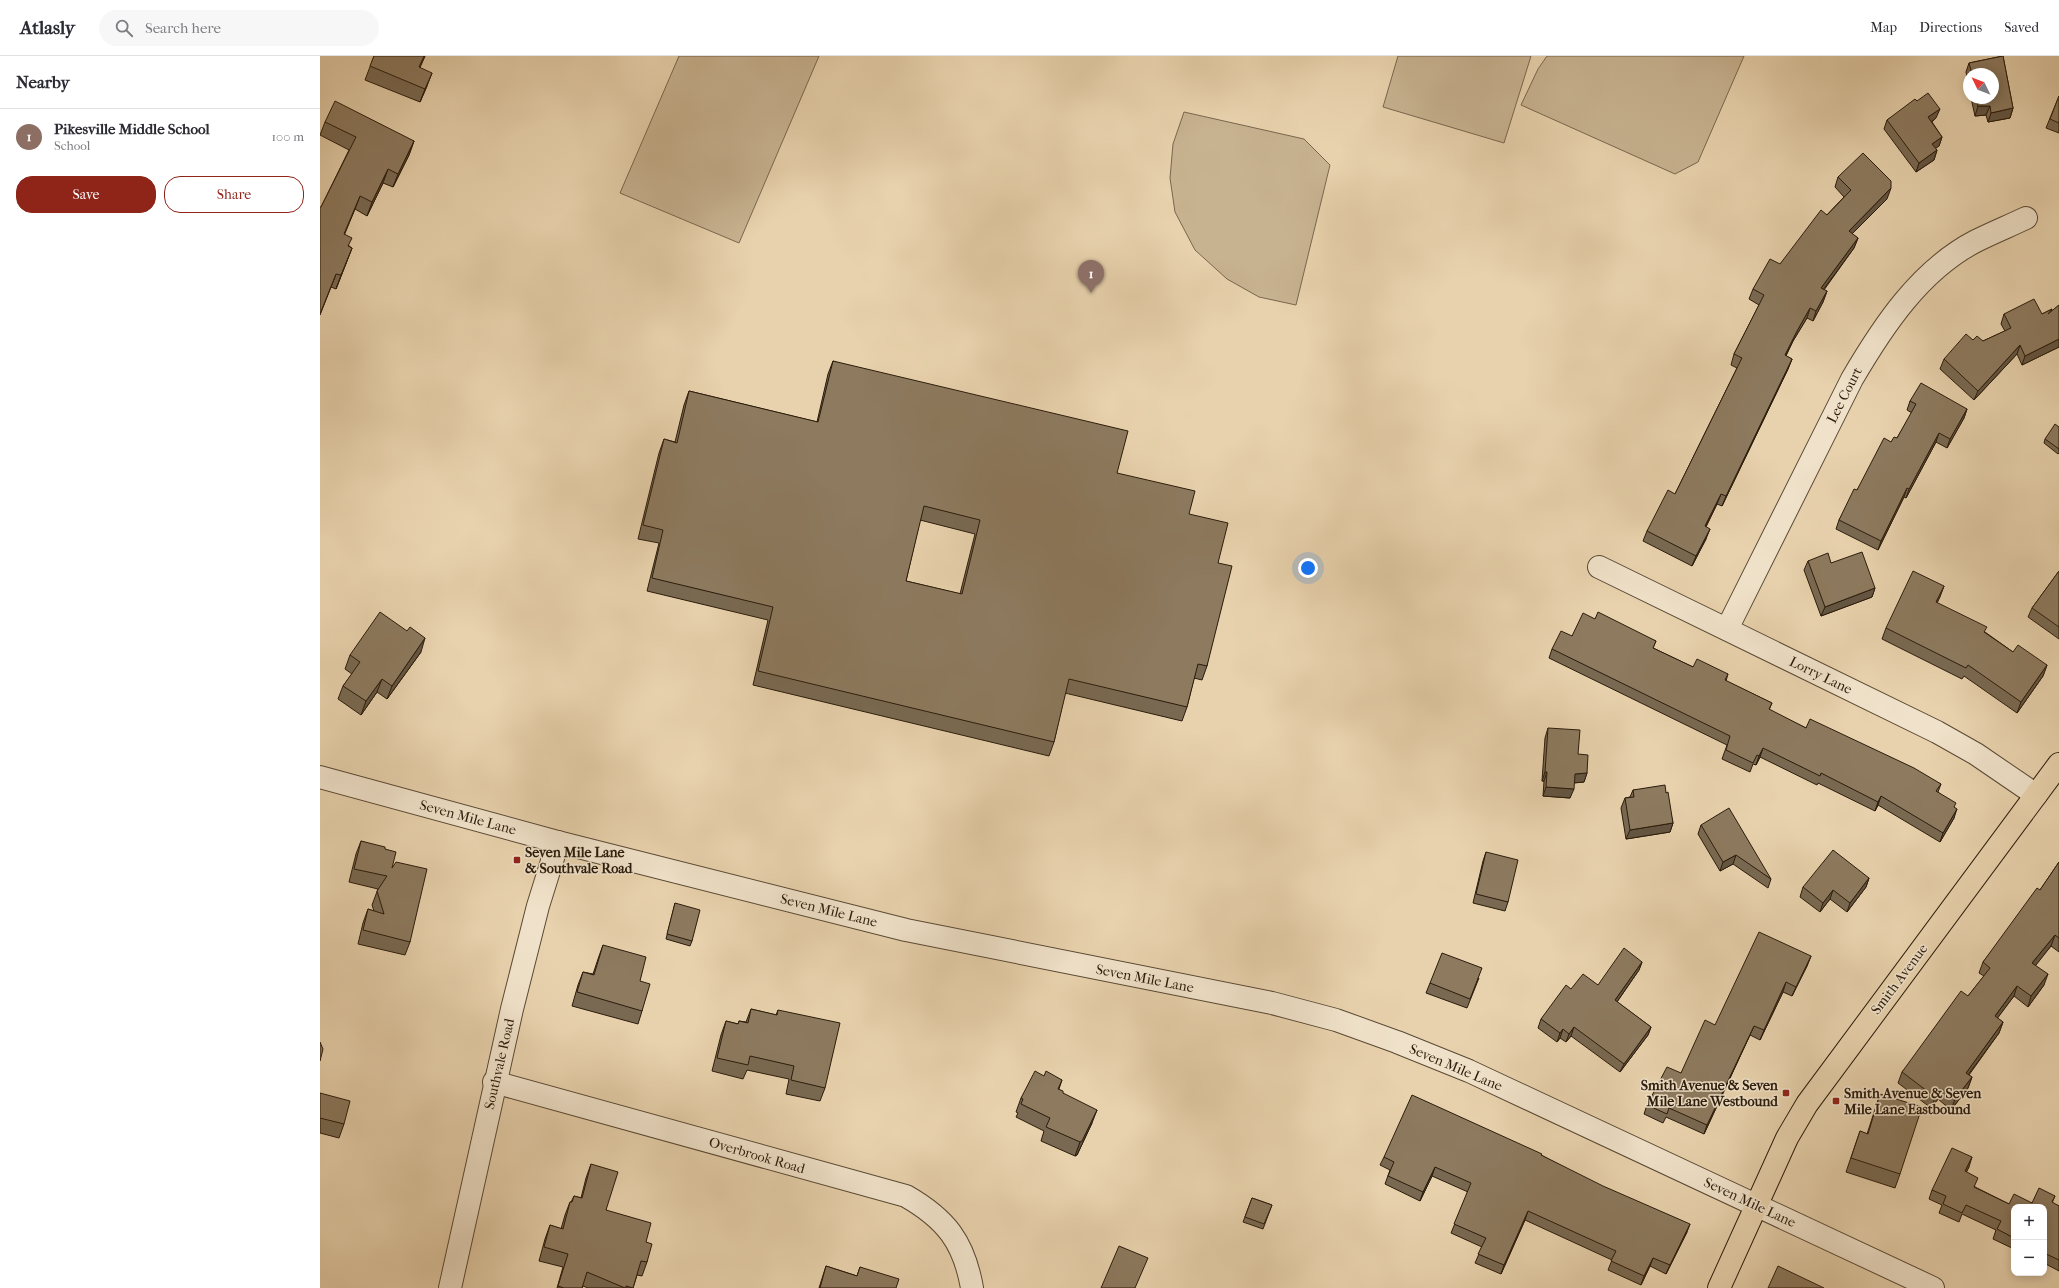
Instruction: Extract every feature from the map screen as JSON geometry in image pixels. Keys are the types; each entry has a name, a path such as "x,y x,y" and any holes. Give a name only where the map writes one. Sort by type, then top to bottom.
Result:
{"main road":[{"name":"Smith Avenue","path":"1719,1288 1787,1138 1807,1104 2059,764"}],"street":[{"name":"Lee Court","path":"1727,629 1852,379 1872,344 1896,310 1945,261 1975,242 2026,218"},
{"name":"Lorry Lane","path":"1599,567 1937,732 1976,754 2036,795"},
{"name":"Seven Mile Lane","path":"320,777 558,842 906,930 1272,1003 1336,1020 1397,1042 1469,1071 1933,1288"},
{"name":"Southvale Road","path":"450,1288 461,1246 494,1082 538,906 558,842"},
{"name":"Overbrook Road","path":"494,1082 906,1196 928,1209 949,1230 960,1246 969,1269 972,1288"}],"shaded area":[{"path":"679,56 819,56 739,243 620,193"},
{"path":"1398,56 1531,56 1504,143 1383,107"},
{"path":"1547,56 1744,56 1698,162 1675,174 1521,105 1538,69"},
{"path":"1184,112 1304,139 1330,165 1296,305 1259,297 1227,279 1195,250 1175,212 1170,178 1173,144"}],"building":[{"path":"374,56 424,56 419,67 432,73 425,89 370,66"},
{"path":"2003,56 2013,108 1991,113 1990,106 1978,106 1978,104 1999,104 1999,68 1970,68 1969,63"},
{"path":"1928,93 1940,109 1928,117 1942,137 1932,144 1937,150 1919,163 1887,120 1915,99 1917,101"},
{"path":"2059,96 2059,123 2050,119"},
{"path":"335,101 414,141 398,174 388,169 372,202 360,196 344,234 352,238 348,246 352,248 341,275 336,274 320,314 320,207 356,137 325,122"},
{"path":"1863,153 1891,181 1891,188 1849,231 1858,238 1821,288 1827,291 1816,311 1810,308 1797,331 1785,355 1792,359 1726,496 1721,494 1705,526 1710,529 1696,556 1647,531 1668,490 1675,494 1742,358 1734,354 1764,295 1753,289 1770,259 1780,264 1821,210 1827,215 1851,190 1838,177"},
{"path":"2034,299 2042,314 2052,309 2048,314 2059,305 2059,339 2025,356 2020,345 1978,391 1944,359 1966,334 1973,340 1977,336 1983,341 2011,328 2004,314"},
{"path":"833,361 1128,431 1117,473 1195,491 1189,514 1228,523 1218,563 1232,566 1207,666 1198,664 1187,707 1069,679 1054,742 758,671 773,607 652,578 663,530 643,525 664,439 677,443 689,391 818,422","holes":["924,506 980,520 962,594 906,581"]},
{"path":"1921,383 1967,409 1950,439 1939,433 1909,489 1907,488 1881,541 1839,520 1854,489 1857,490 1884,438 1891,442 1894,437 1897,438 1916,404 1910,401"},
{"path":"2055,424 2059,427 2059,449 2045,439"},
{"path":"1862,552 1875,588 1825,607 1808,561 1828,553 1831,563"},
{"path":"1913,571 1944,586 1936,602 1987,627 1984,632 2013,652 2018,645 2047,665 2021,702 1968,665 1966,668 1886,628"},
{"path":"2059,571 2059,627 2032,608"},
{"path":"380,612 407,631 410,627 425,638 392,686 382,679 366,701 343,686 360,662 350,655"},
{"path":"1598,612 1656,641 1653,648 1693,667 1697,659 1728,674 1725,680 1772,703 1769,709 1806,728 1810,719 1914,768 1941,784 1936,791 1956,803 1954,807 1957,809 1943,833 1881,796 1878,802 1821,773 1820,776 1763,748 1753,763 1726,750 1730,736 1552,649 1561,631 1572,636 1583,613 1595,619"},
{"path":"1548,728 1580,730 1578,754 1588,755 1587,773 1575,774 1574,789 1546,787 1547,772 1545,772"},
{"path":"1665,785 1666,793 1668,792 1673,823 1630,830 1625,798 1634,797 1633,790"},
{"path":"1729,808 1771,879 1736,855 1723,862 1701,825"},
{"path":"361,841 385,847 385,849 396,852 392,868 396,862 427,869 410,942 363,930 368,909 384,914 377,891 387,876 354,869"},
{"path":"1833,850 1869,878 1850,903 1833,890 1823,903 1803,887"},
{"path":"1486,852 1518,860 1508,902 1476,894"},
{"path":"2059,862 2059,938 2055,935 2032,963 2048,974 2031,996 2017,986 1995,1016 2003,1022 1966,1073 1972,1077 1955,1099 1942,1089 1935,1097 1902,1072 1961,991 1968,996 1990,968 1983,962 2037,888 2040,890"},
{"path":"675,903 700,910 692,941 667,934"},
{"path":"1759,932 1811,956 1796,987 1786,982 1764,1030 1754,1026 1707,1125 1669,1108 1667,1114 1647,1105 1667,1067 1681,1073 1705,1020 1715,1025"},
{"path":"603,945 646,957 640,981 650,984 642,1011 577,992 583,972 594,975"},
{"path":"1624,948 1642,962 1615,1000 1651,1027 1624,1064 1574,1027 1569,1034 1563,1029 1560,1033 1541,1019 1566,985 1571,989 1583,974 1598,985"},
{"path":"1442,953 1482,968 1470,999 1430,983"},
{"path":"751,1009 777,1015 778,1010 840,1023 825,1088 791,1080 794,1066 750,1056 748,1065 717,1058 726,1021 738,1024 739,1021 748,1023"},
{"path":"320,1042 323,1049 320,1061"},
{"path":"1035,1071 1044,1076 1046,1071 1062,1080 1058,1089 1097,1110 1082,1141 1080,1142 1046,1127 1050,1118 1021,1104 1023,1099 1021,1098"},
{"path":"320,1093 350,1101 344,1124 320,1118"},
{"path":"1880,1094 1922,1107 1900,1174 1851,1158 1860,1131 1868,1134"},
{"path":"1412,1095 1542,1154 1541,1155 1603,1186 1690,1224 1670,1265 1653,1258 1644,1276 1611,1261 1616,1251 1528,1211 1504,1265 1478,1254 1486,1238 1454,1224 1471,1183 1435,1167 1423,1192 1388,1176 1394,1162 1384,1157"},
{"path":"1952,1148 1972,1157 1965,1171 1978,1178 1974,1187 2009,1204 2014,1194 2032,1203 2039,1188 2055,1196 2052,1202 2059,1206 2059,1260 2047,1254 2047,1204 2011,1204 2011,1236 1997,1229 2001,1221 1966,1205 1962,1213 1943,1204 1946,1196 1932,1190"},
{"path":"591,1164 618,1172 606,1210 651,1223 646,1242 652,1244 647,1262 641,1261 633,1288 626,1286 625,1288 587,1272 582,1288 564,1288 558,1286 568,1254 544,1247 550,1225 563,1229 570,1202 572,1202 574,1196 582,1198"},
{"path":"1252,1198 1272,1205 1264,1224 1245,1217"},
{"path":"1119,1246 1148,1258 1135,1288 1101,1288"},
{"path":"826,1266 857,1276 860,1267 899,1279 896,1288 820,1288"},
{"path":"1778,1266 1824,1288 1768,1288"}],"place":[{"name":"Pikesville Middle School","path":"1091,293"},
{"name":"Seven Mile Lane & Southvale Road","path":"517,860"},
{"name":"Smith Avenue & Seven Mile Lane Westbound","path":"1786,1093"},
{"name":"Smith Avenue & Seven Mile Lane Eastbound","path":"1836,1101"}]}
